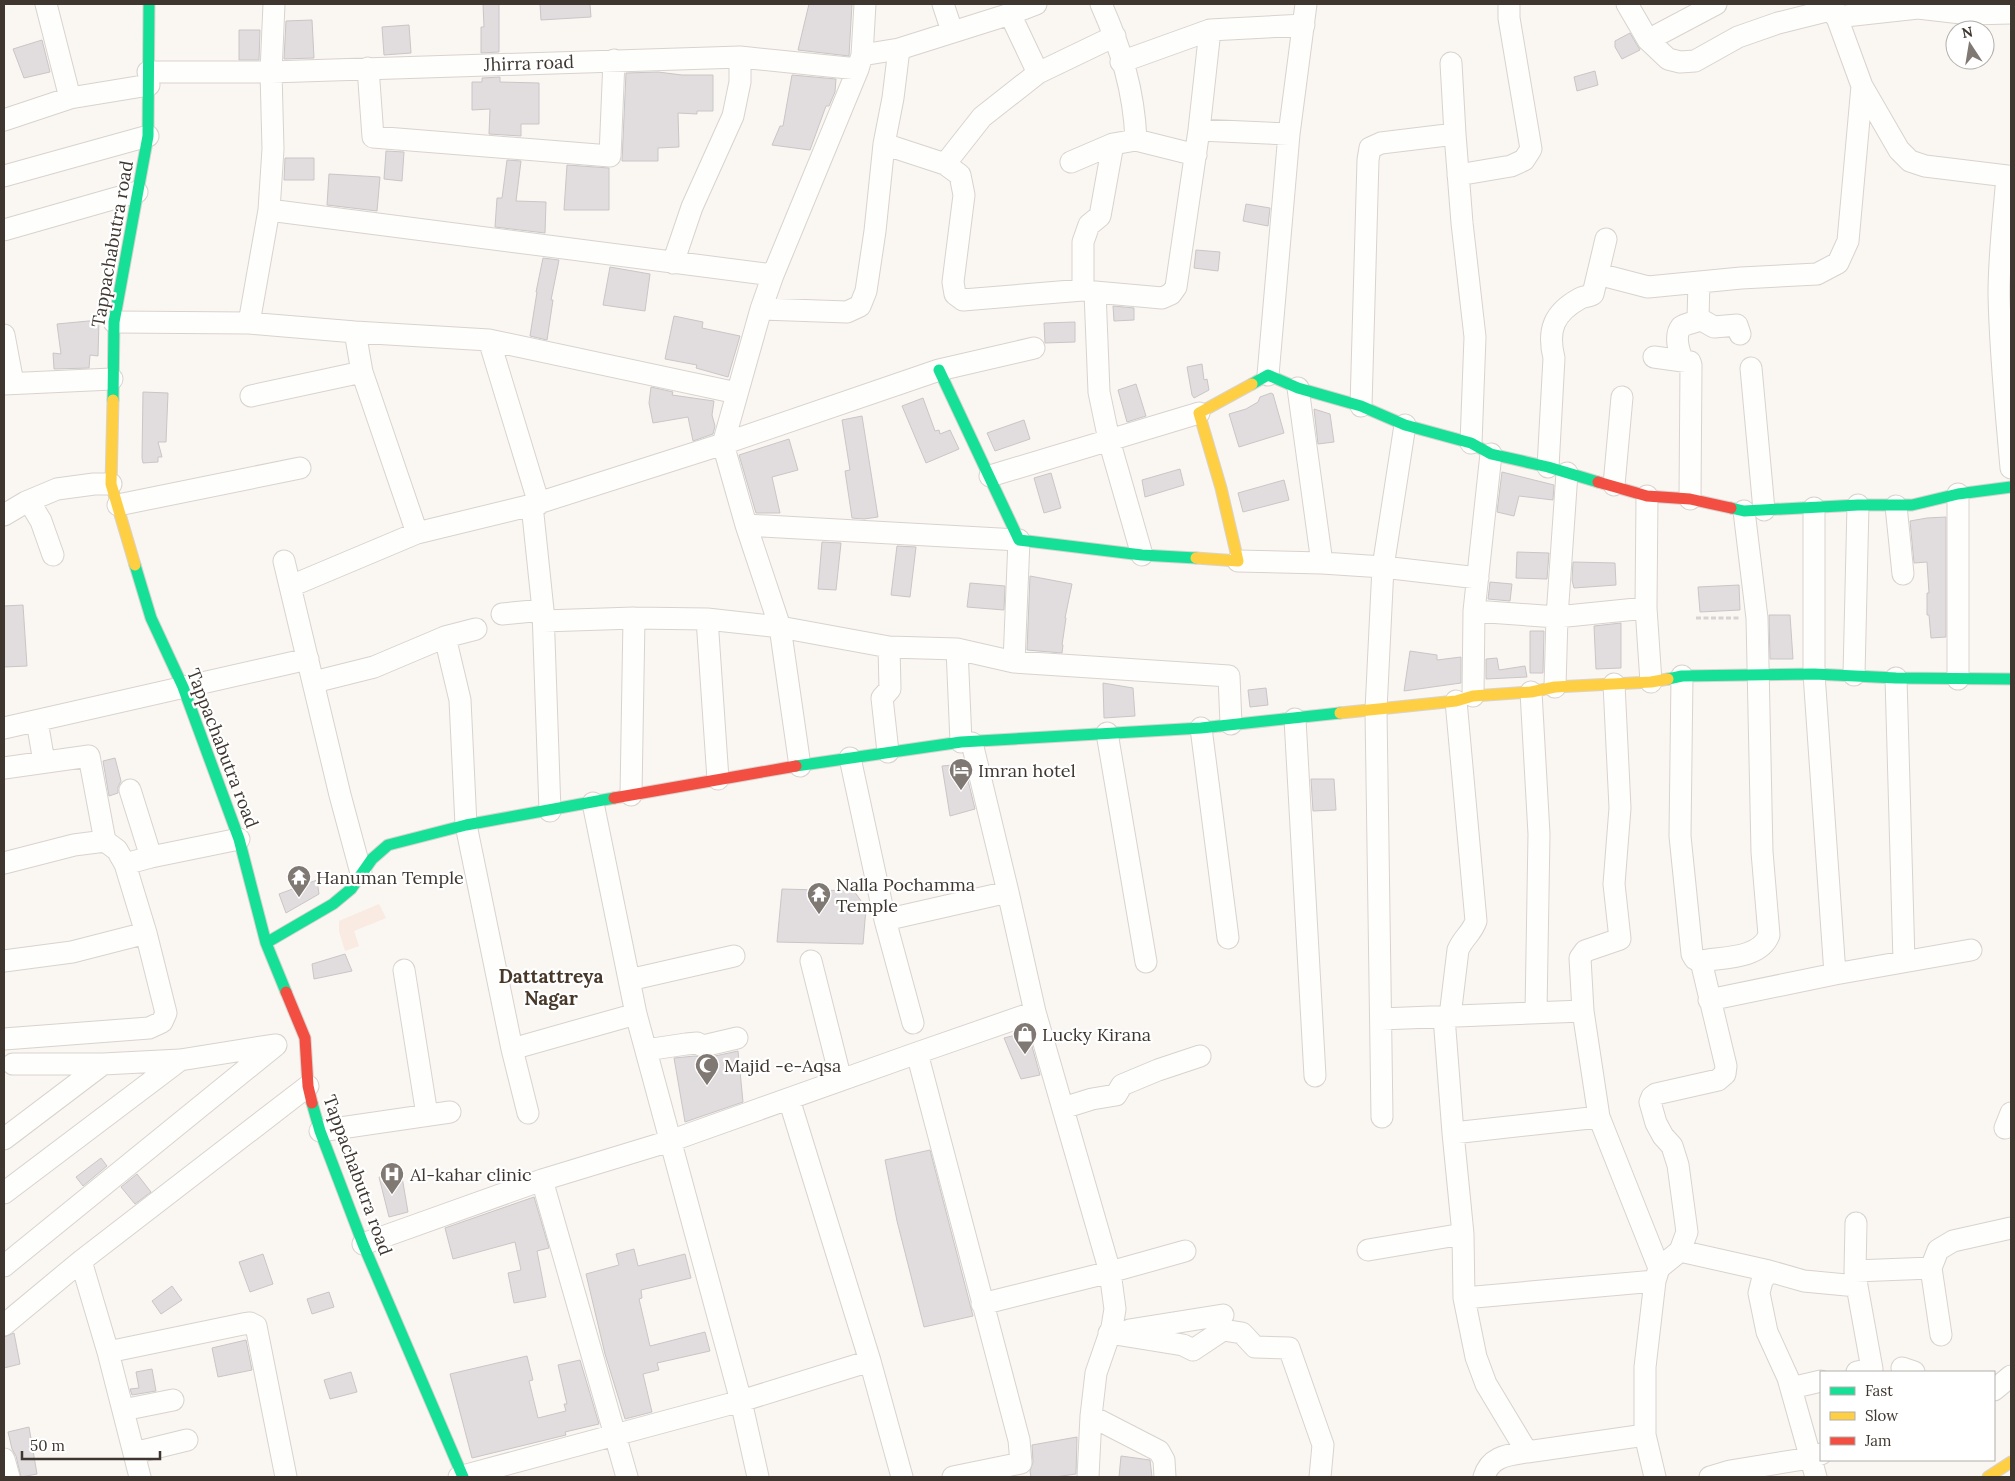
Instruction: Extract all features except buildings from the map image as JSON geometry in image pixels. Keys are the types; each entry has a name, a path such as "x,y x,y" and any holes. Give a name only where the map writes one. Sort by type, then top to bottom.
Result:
{"street":[{"path":"46,4 70,98"},
{"name":"Tappachabutra road","path":"149,4 148,136 114,322 111,484 151,618 183,687 239,839 266,943 305,1038 308,1086 320,1131 363,1244 461,1477"},
{"path":"248,323 269,210 273,150 271,72 274,4"},
{"path":"800,766 780,627 746,525 724,444 737,393 773,276 860,62 865,4"},
{"path":"943,4 952,31"},
{"name":"Jhirra road","path":"5,114 148,79 368,68 614,60 740,57 860,62 1036,4"},
{"path":"1101,4 1115,36 1121,62 1127,74 1135,110 1136,140"},
{"path":"1268,375 1289,134 1306,4"},
{"path":"1458,175 1511,166 1524,160 1530,149 1509,18 1509,4"},
{"path":"1627,4 1648,40 1668,60 1680,62 1695,60 1738,37 1778,23 1834,10 1918,8 1970,14 2011,13"},
{"path":"1648,40 1716,4"},
{"path":"1834,10 1862,86 1899,150 1910,161 1925,166 2009,177 2000,252 2005,293 2006,408 2011,468"},
{"path":"1010,14 1038,73"},
{"path":"1121,62 1210,30 1304,25"},
{"path":"884,144 945,164 960,175 964,195 953,282 955,294 963,300 1089,291 1162,298 1171,294 1176,287 1196,155 1210,30"},
{"path":"945,164 982,117 1038,73 1115,36"},
{"path":"762,309 846,312 860,306 866,291 884,144 893,98 899,50"},
{"path":"672,263 692,207 733,116 740,82 740,57"},
{"path":"368,68 373,137 610,156 614,60"},
{"path":"1451,63 1458,175 1475,337 1471,443"},
{"path":"1598,274 1648,287 1817,274 1838,264 1848,241 1862,86"},
{"path":"1199,130 1289,134"},
{"path":"1361,406 1370,148 1381,143 1455,134"},
{"path":"4,176 148,136"},
{"path":"1071,162 1113,144 1136,140 1196,155"},
{"path":"1113,144 1100,216 1089,225 1083,242 1099,392 1109,440 1142,555"},
{"path":"4,230 137,192"},
{"path":"269,210 773,276"},
{"path":"1556,687 1558,470 1554,358 1551,346 1552,332 1561,310 1580,298 1593,294 1606,239"},
{"path":"1682,360 1679,351 1678,334 1681,328 1697,321 1698,282"},
{"path":"1698,318 1714,327 1737,325 1740,334"},
{"path":"114,322 248,323 489,340 737,393"},
{"path":"355,332 362,372 417,533"},
{"path":"4,335 9,384 112,379"},
{"path":"489,340 536,504 543,615 550,811"},
{"path":"291,586 417,533 536,504 724,444 939,370 1034,348"},
{"path":"1654,357 1682,360 1690,362 1691,365 1690,499"},
{"path":"1682,676 1680,836 1692,954 1695,959 1701,961 1754,952 1766,944 1769,935 1762,852 1760,675 1751,368"},
{"path":"939,370 1019,540 1014,662"},
{"path":"250,396 362,372"},
{"path":"1268,375 1298,388 1361,406 1405,425 1471,443 1491,454 1614,485 1647,496 1690,499 1754,511 1858,505 1912,505 1958,494 2011,487"},
{"path":"990,476 1199,413 1268,375"},
{"path":"1298,388 1322,563"},
{"path":"1614,485 1622,396"},
{"path":"1199,413 1221,488 1238,561"},
{"path":"1382,1117 1376,710 1383,567 1405,425"},
{"path":"1491,454 1464,698 1476,921 1473,931 1461,942 1458,950 1447,1017 1453,1133 1463,1234 1464,1298 1476,1357 1486,1384 1527,1452"},
{"path":"118,505 300,468"},
{"path":"4,515 57,488 111,484"},
{"path":"1958,494 1958,679"},
{"path":"1647,496 1646,608 1651,682"},
{"path":"29,501 41,521 53,555"},
{"path":"1854,675 1858,505"},
{"path":"1896,506 1903,574"},
{"path":"1814,508 1814,674 1835,974"},
{"path":"746,525 1019,540 1142,555 1383,567 1478,578"},
{"path":"284,561 340,795 361,873"},
{"path":"1474,611 1557,617 1646,608"},
{"path":"502,614 706,619 780,627 889,647 957,649 1014,662 1229,676 1231,724"},
{"path":"631,795 634,618"},
{"path":"706,619 718,779"},
{"path":"314,682 374,667 445,637 476,629"},
{"path":"445,637 460,700 466,824 512,1049 528,1113"},
{"path":"888,752 882,698 890,689 889,647"},
{"path":"957,649 966,742 1008,892 1035,1012 1110,1272 1115,1309 1096,1373 1091,1416 1088,1477"},
{"path":"4,728 308,659"},
{"path":"266,943 333,904 351,889 372,859 388,845 466,824 550,811 718,779 888,752 966,742 1200,728 1295,719 1464,698 1531,692 1556,687 1651,682 1682,676 1814,674 1896,678 2011,680"},
{"path":"1896,678 1904,961"},
{"path":"1614,684 1620,808 1614,884 1620,939 1585,951 1580,958 1583,1011 1599,1117 1657,1275 1645,1367 1645,1435 1655,1477"},
{"path":"1531,692 1539,834 1536,1012"},
{"path":"1295,719 1315,1076"},
{"path":"36,721 44,762"},
{"path":"1200,728 1228,938"},
{"path":"1107,733 1146,962"},
{"path":"4,768 88,756 105,841 117,850 125,864 146,933 166,1013 162,1022 150,1028 4,1039"},
{"path":"850,758 885,920 913,1023"},
{"path":"130,790 151,856"},
{"path":"593,803 636,1014 741,1401 758,1477"},
{"path":"125,864 151,856 239,839"},
{"path":"4,863 74,845 105,841"},
{"path":"885,920 1008,892"},
{"path":"4,961 72,952 146,933"},
{"path":"1709,1000 1835,974 1971,950"},
{"path":"629,980 734,956"},
{"path":"811,961 841,1080"},
{"path":"1464,1298 1657,1275 1680,1251 1687,1232 1678,1165 1672,1146 1663,1136 1656,1123 1650,1102 1656,1094 1718,1080 1725,1074 1726,1066 1701,961"},
{"path":"404,970 427,1115"},
{"path":"1381,1020 1583,1011"},
{"path":"363,1244 542,1180 670,1141 1035,1012"},
{"path":"512,1049 636,1014"},
{"path":"7,1067 180,1060 276,1045 305,1038"},
{"path":"646,1050 697,1043 703,1046 737,1038"},
{"path":"4,1266 276,1045"},
{"path":"917,1053 1019,1440 1020,1470 953,1477"},
{"path":"1063,1108 1092,1098 1116,1095 1122,1085 1158,1070 1200,1056"},
{"path":"4,1193 180,1060"},
{"path":"4,1139 103,1064"},
{"path":"4,1325 81,1261 308,1086"},
{"path":"790,1099 870,1361 902,1477"},
{"path":"320,1131 450,1112"},
{"path":"1453,1133 1599,1117"},
{"path":"542,1180 628,1477"},
{"path":"1856,1223 1856,1278 1872,1368 1860,1371"},
{"path":"1941,1335 1931,1268 1938,1250 1953,1241 2011,1228"},
{"path":"1368,1250 1463,1234"},
{"path":"982,1304 1185,1251"},
{"path":"1680,1251 1804,1280 1856,1278 1931,1268"},
{"path":"81,1261 108,1352 140,1477"},
{"path":"1710,1477 1730,1471 1816,1463 1791,1388 1767,1332 1760,1293 1762,1281 1769,1271"},
{"path":"1109,1334 1223,1315"},
{"path":"108,1352 243,1324 250,1323 256,1326 286,1477"},
{"path":"1109,1334 1183,1345 1193,1350 1223,1330 1242,1333 1254,1346 1289,1348 1323,1445 1320,1477"},
{"path":"461,1477 741,1401 870,1361"},
{"path":"1995,1389 2011,1376"},
{"path":"1791,1388 1820,1381"},
{"path":"123,1410 173,1400"},
{"path":"1091,1416 1159,1452 1164,1460 1165,1477"},
{"path":"1484,1477 1487,1468 1498,1457 1645,1435"},
{"path":"134,1453 187,1440"},
{"path":"4,1459 9,1477"},
{"path":"1988,1477 2011,1462"}],"path":[{"path":"1696,618 1757,618"}],"shaded area":[{"path":"379,904 386,918 354,931 359,946 345,951 339,931 339,921"}],"traffic: fast":[{"path":"113,400 114,322 148,136 149,4"},
{"path":"939,370 1019,540 1142,555 1196,558"},
{"path":"1252,384 1268,375 1298,388 1361,406 1405,425 1471,443 1491,454 1548,467 1598,482"},
{"path":"1731,508 1744,511 1858,505 1912,505 1958,494 2011,487"},
{"path":"135,565 151,618 183,687 239,839 266,943 286,992"},
{"path":"1668,679 1682,676 1814,674 1896,678 2011,679"},
{"path":"796,766 961,742 1201,728 1340,713"},
{"path":"266,943 333,904 351,889 372,859 388,845 466,825 614,798"},
{"path":"312,1103 320,1131 363,1244 463,1477"}],"traffic: slow":[{"path":"1196,558 1238,561 1221,488 1199,413 1252,384"},
{"path":"113,400 111,484 135,565"},
{"path":"1340,713 1456,701 1473,696 1531,692 1555,687 1651,682 1668,679"},
{"path":"1988,1477 2011,1462"}],"traffic: jam":[{"path":"1598,482 1647,496 1690,499 1731,508"},
{"path":"614,798 796,766"},
{"path":"286,992 305,1038 308,1086 312,1103"}],"place":[{"name":"Imran hotel","path":"961,791"},
{"name":"Hanuman Temple","path":"299,898"},
{"name":"Nalla Pochamma Temple","path":"819,915"},
{"name":"Lucky Kirana","path":"1025,1055"},
{"name":"Majid -e-Aqsa","path":"707,1086"},
{"name":"Al-kahar clinic","path":"392,1195"}],"district":[{"name":"Dattattreya Nagar","path":"551,987"}]}
